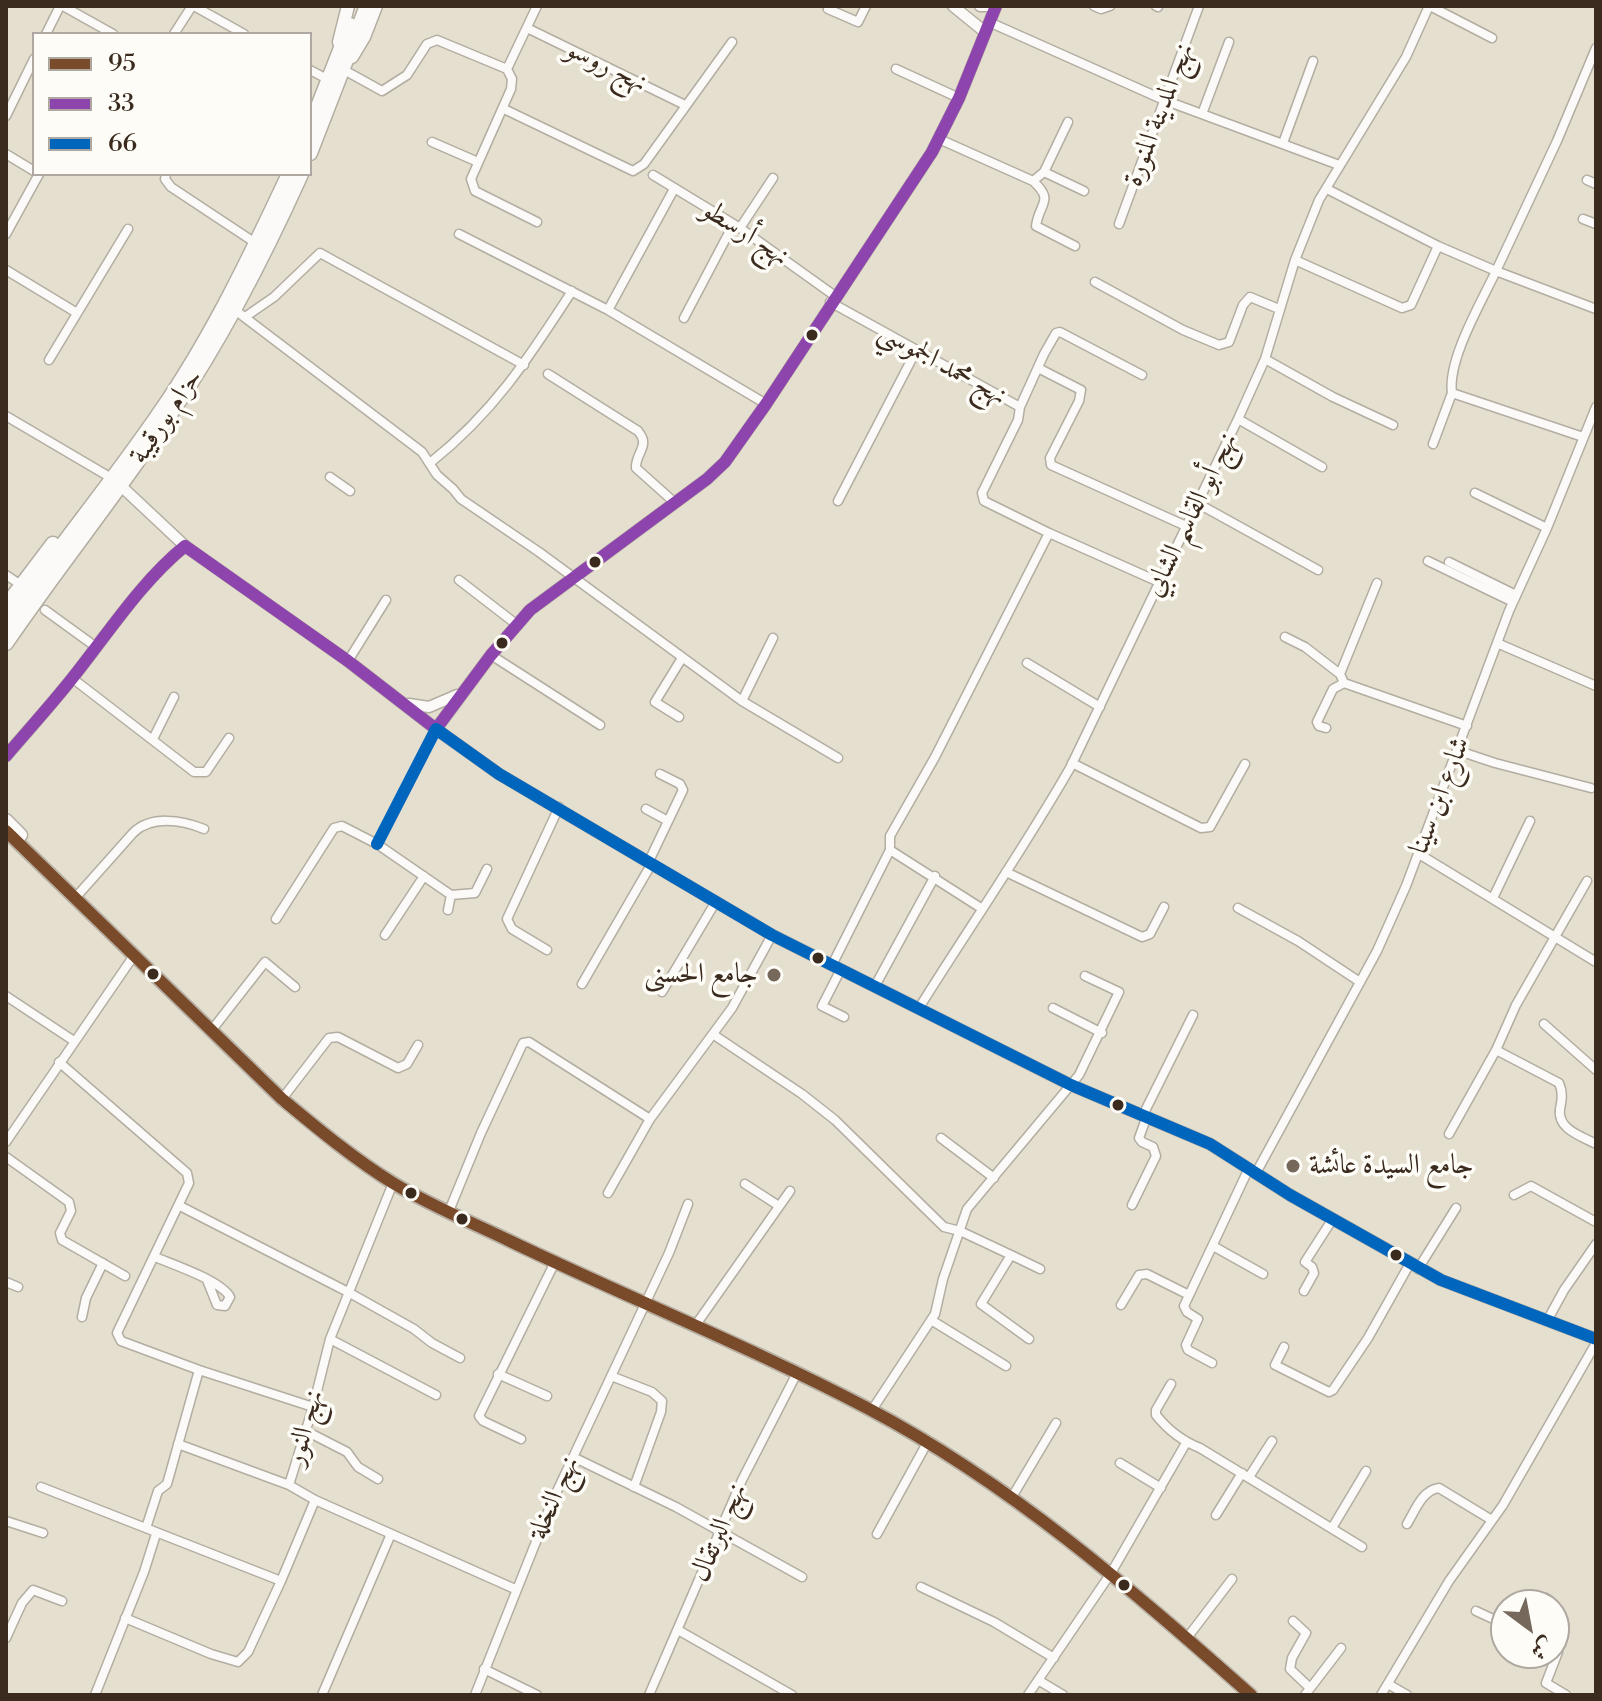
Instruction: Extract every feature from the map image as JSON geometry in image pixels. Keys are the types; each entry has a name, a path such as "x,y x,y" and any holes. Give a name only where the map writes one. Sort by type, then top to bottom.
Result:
{"highway":[{"path":"312,147 357,6"},
{"path":"312,122 367,6"},
{"name":"حزام بورقيبة","path":"117,482 184,376 257,244 288,176"},
{"name":"حزام بورقيبة","path":"6,643 10,618 117,482 240,314 300,176"},
{"path":"10,618 21,585 77,513 117,482"},
{"path":"6,656 104,520 117,482"}],"main road":[{"path":"340,67 341,27 348,6"},
{"path":"340,67 364,37 376,6"},
{"path":"6,820 58,873 76,897"},
{"path":"6,831 282,1099 393,1183 872,1410 1012,1497 1111,1573 1251,1695"}],"street":[{"path":"47,32 62,6 109,32"},
{"path":"175,32 193,6 240,32"},
{"path":"507,69 537,6"},
{"path":"828,9 858,22 866,6"},
{"path":"955,6 987,27 1164,100 1339,165"},
{"path":"377,844 436,729 516,624 530,610 707,479 725,462 939,139 959,98 995,6 980,6"},
{"path":"1094,6 1106,9 1110,6"},
{"name":"نهج المدينة المنورة","path":"1119,224 1199,6"},
{"path":"1430,6 1492,38"},
{"name":"نهج أبو القاسم الشابي","path":"919,1008 1041,818 1072,763 1265,359 1295,260 1319,200 1406,57 1430,6"},
{"name":"نهج روسو","path":"527,28 685,105"},
{"path":"340,67 382,91 407,75 427,44 437,40 507,69 512,79 504,109 471,179 475,191 537,222"},
{"path":"504,109 633,171 644,164 732,42"},
{"path":"1202,114 1229,42"},
{"path":"1433,444 1452,393 1450,385 1465,337 1557,141 1596,48"},
{"path":"1283,143 1313,61"},
{"path":"6,116 32,63"},
{"path":"896,69 959,98"},
{"path":"312,71 330,81"},
{"path":"1033,181 1044,172 1068,122"},
{"path":"939,139 1033,181 1045,192 1046,199 1036,226 1075,246"},
{"path":"432,142 478,162"},
{"path":"6,154 32,169"},
{"path":"1044,172 1084,191"},
{"name":"نهج أرسطو","path":"653,175 736,226 833,299"},
{"path":"6,234 36,176"},
{"path":"166,176 171,187 257,244"},
{"path":"684,318 736,226 773,178"},
{"path":"608,310 674,189"},
{"path":"1327,189 1438,246 1596,309"},
{"path":"1583,219 1596,224"},
{"path":"49,360 128,229"},
{"path":"459,234 608,310 766,404"},
{"path":"1295,260 1402,308 1411,305 1438,246"},
{"path":"524,365 320,253 274,297 240,314 417,448 460,498 742,701 838,758"},
{"path":"6,270 77,313"},
{"path":"1095,282 1183,330 1219,345 1229,342 1243,305 1250,297 1279,309"},
{"path":"431,465 481,419 524,365 572,291"},
{"name":"نهج محمد الجموسي","path":"833,299 916,351 1020,407 1054,335 1060,332 1142,375"},
{"path":"838,501 916,351"},
{"path":"1265,359 1333,397 1393,425"},
{"path":"1038,368 1081,390 1079,401 1050,458 1051,465 1186,526"},
{"path":"548,374 638,431 645,445 636,468 674,502"},
{"path":"1452,393 1583,437"},
{"path":"1020,407 1018,420 982,493 984,501 1159,582"},
{"name":"شارع ابن سينا","path":"1189,1295 1253,1170 1382,941 1459,751 1514,598 1547,528 1596,407"},
{"path":"6,416 117,482 185,546 348,661 499,774 559,807 715,903 772,935 1071,1085 1210,1144 1414,1267 1596,1341 1503,1505 1490,1519 1449,1581 1381,1695"},
{"path":"1238,419 1322,467"},
{"path":"330,477 350,491"},
{"path":"1475,493 1547,528"},
{"path":"1197,503 1318,570"},
{"path":"844,1017 822,1006 836,967 890,850 890,836 935,757 1049,533"},
{"path":"6,756 159,570 185,546"},
{"path":"1428,561 1514,598"},
{"path":"1449,562 1514,598"},
{"path":"6,575 21,585"},
{"path":"459,580 516,624"},
{"path":"1326,728 1317,722 1342,678 1377,583"},
{"path":"348,661 386,600"},
{"path":"45,610 96,647"},
{"path":"1285,637 1305,647 1342,678 1467,726"},
{"path":"742,701 773,638"},
{"path":"1497,643 1596,686"},
{"path":"491,655 600,725"},
{"path":"679,717 655,702 682,658"},
{"path":"1027,663 1100,707"},
{"path":"72,678 194,772 206,772 229,738"},
{"path":"399,701 429,707 444,703 462,692"},
{"path":"153,739 174,697"},
{"path":"1459,751 1591,788"},
{"path":"1072,763 1201,828 1210,827 1245,764"},
{"path":"582,984 650,862 683,790 680,784 660,774"},
{"path":"547,950 512,929 507,919 559,807"},
{"path":"646,809 668,821"},
{"path":"76,897 144,824 182,820 204,829"},
{"path":"1493,898 1530,821"},
{"path":"276,919 334,828 342,826 377,844 451,895 475,893 487,869"},
{"path":"890,850 981,908"},
{"path":"1419,854 1596,962"},
{"path":"1006,872 1142,937 1150,934 1164,907"},
{"path":"385,935 424,876"},
{"path":"875,986 935,876"},
{"path":"1449,1134 1496,1050 1516,1005 1587,881"},
{"path":"448,910 451,895"},
{"path":"662,992 715,903"},
{"path":"1238,908 1298,941 1360,982"},
{"path":"608,1193 650,1119 709,1037 714,1035 752,975 772,935"},
{"path":"6,1142 135,954"},
{"path":"211,1031 265,962 295,987"},
{"path":"872,1410 931,1320 967,1209 1071,1085 1102,1033 1119,992 1085,976"},
{"path":"6,996 74,1041"},
{"path":"1053,1008 1102,1033"},
{"path":"1132,1205 1156,1156 1153,1147 1139,1138 1145,1115 1193,1015"},
{"path":"1544,1024 1596,1070"},
{"path":"714,1035 835,1120 944,1227 960,1231 1040,1269"},
{"path":"282,1099 329,1038 338,1037 398,1068 407,1064 418,1045"},
{"path":"449,1211 523,1043 529,1042 650,1119"},
{"path":"1496,1050 1559,1083 1563,1092 1559,1118 1563,1125 1596,1144"},
{"path":"59,1062 187,1173 189,1183 180,1206 117,1333 121,1341 313,1407"},
{"path":"6,1123 15,1129"},
{"path":"941,1138 994,1178"},
{"path":"6,1157 69,1202 71,1211 60,1233 62,1240 125,1276"},
{"name":"نهج النور","path":"393,1183 330,1339 289,1485 315,1500 515,1589"},
{"path":"745,1184 779,1206"},
{"path":"1514,1195 1531,1186 1596,1222"},
{"path":"695,1326 790,1191"},
{"name":"نهج النخلة","path":"475,1695 515,1589 688,1204"},
{"path":"180,1206 348,1292 460,1358"},
{"path":"1284,1347 1275,1365 1329,1392 1333,1390 1456,1208"},
{"path":"1304,1291 1314,1273 1305,1262 1332,1220"},
{"path":"1547,1321 1596,1244"},
{"path":"1213,1246 1263,1274"},
{"path":"1011,1255 981,1304 1029,1339"},
{"path":"155,1257 207,1280"},
{"path":"521,1439 483,1421 479,1416 555,1262"},
{"path":"82,1317 86,1298 103,1263"},
{"path":"1121,1305 1139,1275 1147,1274 1189,1295 1184,1306 1198,1319 1186,1345 1188,1350 1212,1363"},
{"path":"6,1282 18,1287"},
{"path":"931,1320 1006,1366"},
{"path":"330,1339 436,1395"},
{"path":"146,1528 158,1491 167,1484 199,1370"},
{"name":"نهج البرتقال","path":"649,1695 758,1446 797,1373"},
{"path":"498,1374 547,1396"},
{"path":"611,1376 652,1392 662,1401 661,1412 634,1487"},
{"path":"1171,1384 1156,1415 1186,1443 1200,1448 1362,1547"},
{"path":"1012,1497 1056,1423"},
{"path":"306,1431 347,1452 362,1470 378,1479"},
{"path":"1216,1515 1272,1441"},
{"path":"877,1534 927,1443"},
{"path":"1028,1695 1111,1573 1186,1443"},
{"path":"178,1444 289,1485"},
{"path":"573,1457 721,1531 802,1577"},
{"path":"1120,1463 1161,1488"},
{"path":"1332,1528 1366,1471"},
{"path":"41,1487 281,1581"},
{"path":"1407,1524 1423,1498 1434,1488 1439,1488 1490,1519"},
{"path":"125,1618 220,1658 238,1662 248,1652 315,1500"},
{"path":"6,1521 43,1533"},
{"path":"95,1695 156,1534"},
{"path":"326,1694 391,1534"},
{"path":"1187,1638 1232,1579"},
{"path":"921,1587 994,1622 1054,1658"},
{"path":"6,1638 22,1603 33,1590 62,1601"},
{"path":"1476,1611 1490,1618"},
{"path":"1293,1621 1306,1633 1292,1658 1290,1669 1308,1692 1341,1648"},
{"path":"678,1630 792,1695"},
{"path":"484,1669 537,1695"},
{"path":"1551,1669 1546,1683 1566,1695"},
{"path":"1038,1680 1063,1695"},
{"path":"1388,1684 1407,1695"}],"transit line":[{"name":"33","path":"6,756 66,686 140,591 185,546 348,661 436,729 491,655 530,610 707,479 725,462 932,152 959,98 996,6"},
{"name":"66","path":"377,844 436,729 499,774 772,935 1071,1085 1210,1144 1290,1195 1441,1280 1596,1339"},
{"name":"95","path":"6,831 282,1099 364,1164 437,1207 781,1365 921,1438 972,1470 1068,1540 1251,1695"}],"place":[{"name":"جامع الحسنى","path":"774,975"},
{"name":"جامع السيدة عائشة","path":"1293,1166"}]}
